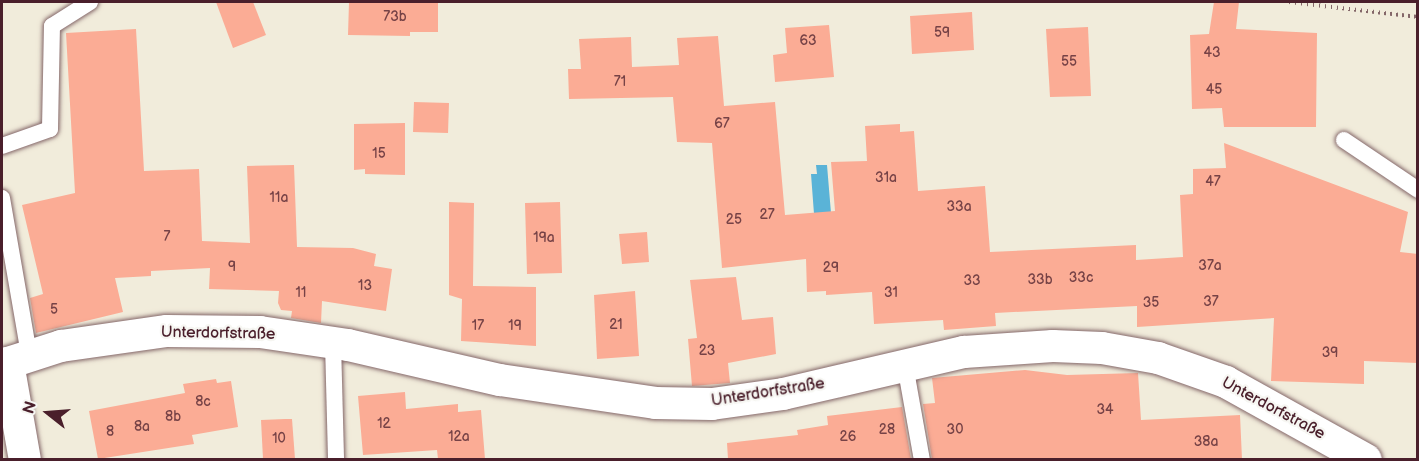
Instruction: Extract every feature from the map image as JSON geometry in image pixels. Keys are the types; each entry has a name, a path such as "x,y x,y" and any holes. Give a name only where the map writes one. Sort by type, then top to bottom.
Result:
{"street":[{"name":"Unterdorfstraße","path":"13,361 167,331 260,332 333,343 500,380 655,403 712,404 783,394 964,352 1053,346 1102,348 1158,358 1226,382 1366,459"},
{"path":"13,361 25,459"}],"lane":[{"path":"2,146 50,129 52,26 90,2"},
{"path":"1344,140 1418,190"},
{"path":"2,198 13,361"},
{"path":"333,343 336,459"},
{"path":"905,365 922,459"}],"path":[{"path":"1289,2 1418,17"}],"water":[{"path":"816,165 827,165 831,213 814,214 811,174 817,174"}],"building":[{"path":"216,2 253,2 266,35 233,48"},
{"path":"349,2 438,2 438,32 410,32 410,36 348,35"},
{"path":"1214,2 1239,2 1236,29 1317,33 1316,127 1224,127 1222,108 1192,109 1190,35 1209,34"},
{"path":"972,12 974,50 912,54 910,16"},
{"path":"829,25 834,77 775,82 773,55 787,53 785,28"},
{"path":"1088,27 1091,96 1050,97 1046,29"},
{"path":"136,29 144,171 199,169 202,241 250,243 247,166 294,165 297,247 353,248 376,254 374,266 392,269 386,311 322,301 321,323 291,318 292,311 281,310 278,303 279,291 209,289 210,268 151,271 151,276 115,278 123,312 36,333 30,298 43,294 22,205 75,193 66,33"},
{"path":"718,36 724,106 775,102 785,215 835,211 831,162 867,161 865,126 900,124 900,132 914,131 918,191 985,186 990,252 1136,245 1136,260 1183,257 1180,195 1193,194 1193,169 1226,168 1224,143 1408,212 1400,252 1418,254 1418,363 1364,361 1364,384 1271,381 1274,318 1137,327 1137,306 995,313 996,326 944,330 943,320 874,324 872,292 826,295 826,291 807,292 806,259 722,268 712,143 677,142 673,97 569,99 568,69 581,69 579,39 631,37 632,67 679,65 677,38"},
{"path":"414,102 449,103 448,133 413,132"},
{"path":"405,123 405,175 365,174 365,169 354,170 354,124"},
{"path":"449,202 474,203 473,286 536,287 536,346 461,341 462,299 449,295"},
{"path":"560,202 562,273 527,274 525,203"},
{"path":"647,232 649,262 622,264 619,234"},
{"path":"736,277 742,320 773,317 776,354 728,363 730,383 692,386 688,339 697,338 690,280"},
{"path":"635,291 639,356 597,359 594,295"},
{"path":"1025,370 1067,375 1138,373 1141,420 1240,415 1242,459 932,459 923,404 935,403 932,378"},
{"path":"216,379 217,383 231,381 238,427 192,435 194,444 98,459 89,411 185,393 183,384"},
{"path":"405,392 406,409 458,404 458,412 481,410 485,459 438,459 437,450 363,455 358,396"},
{"path":"902,407 911,459 728,459 727,443 798,435 797,430 828,425 827,416"},
{"path":"292,419 295,459 263,459 261,420"}]}
